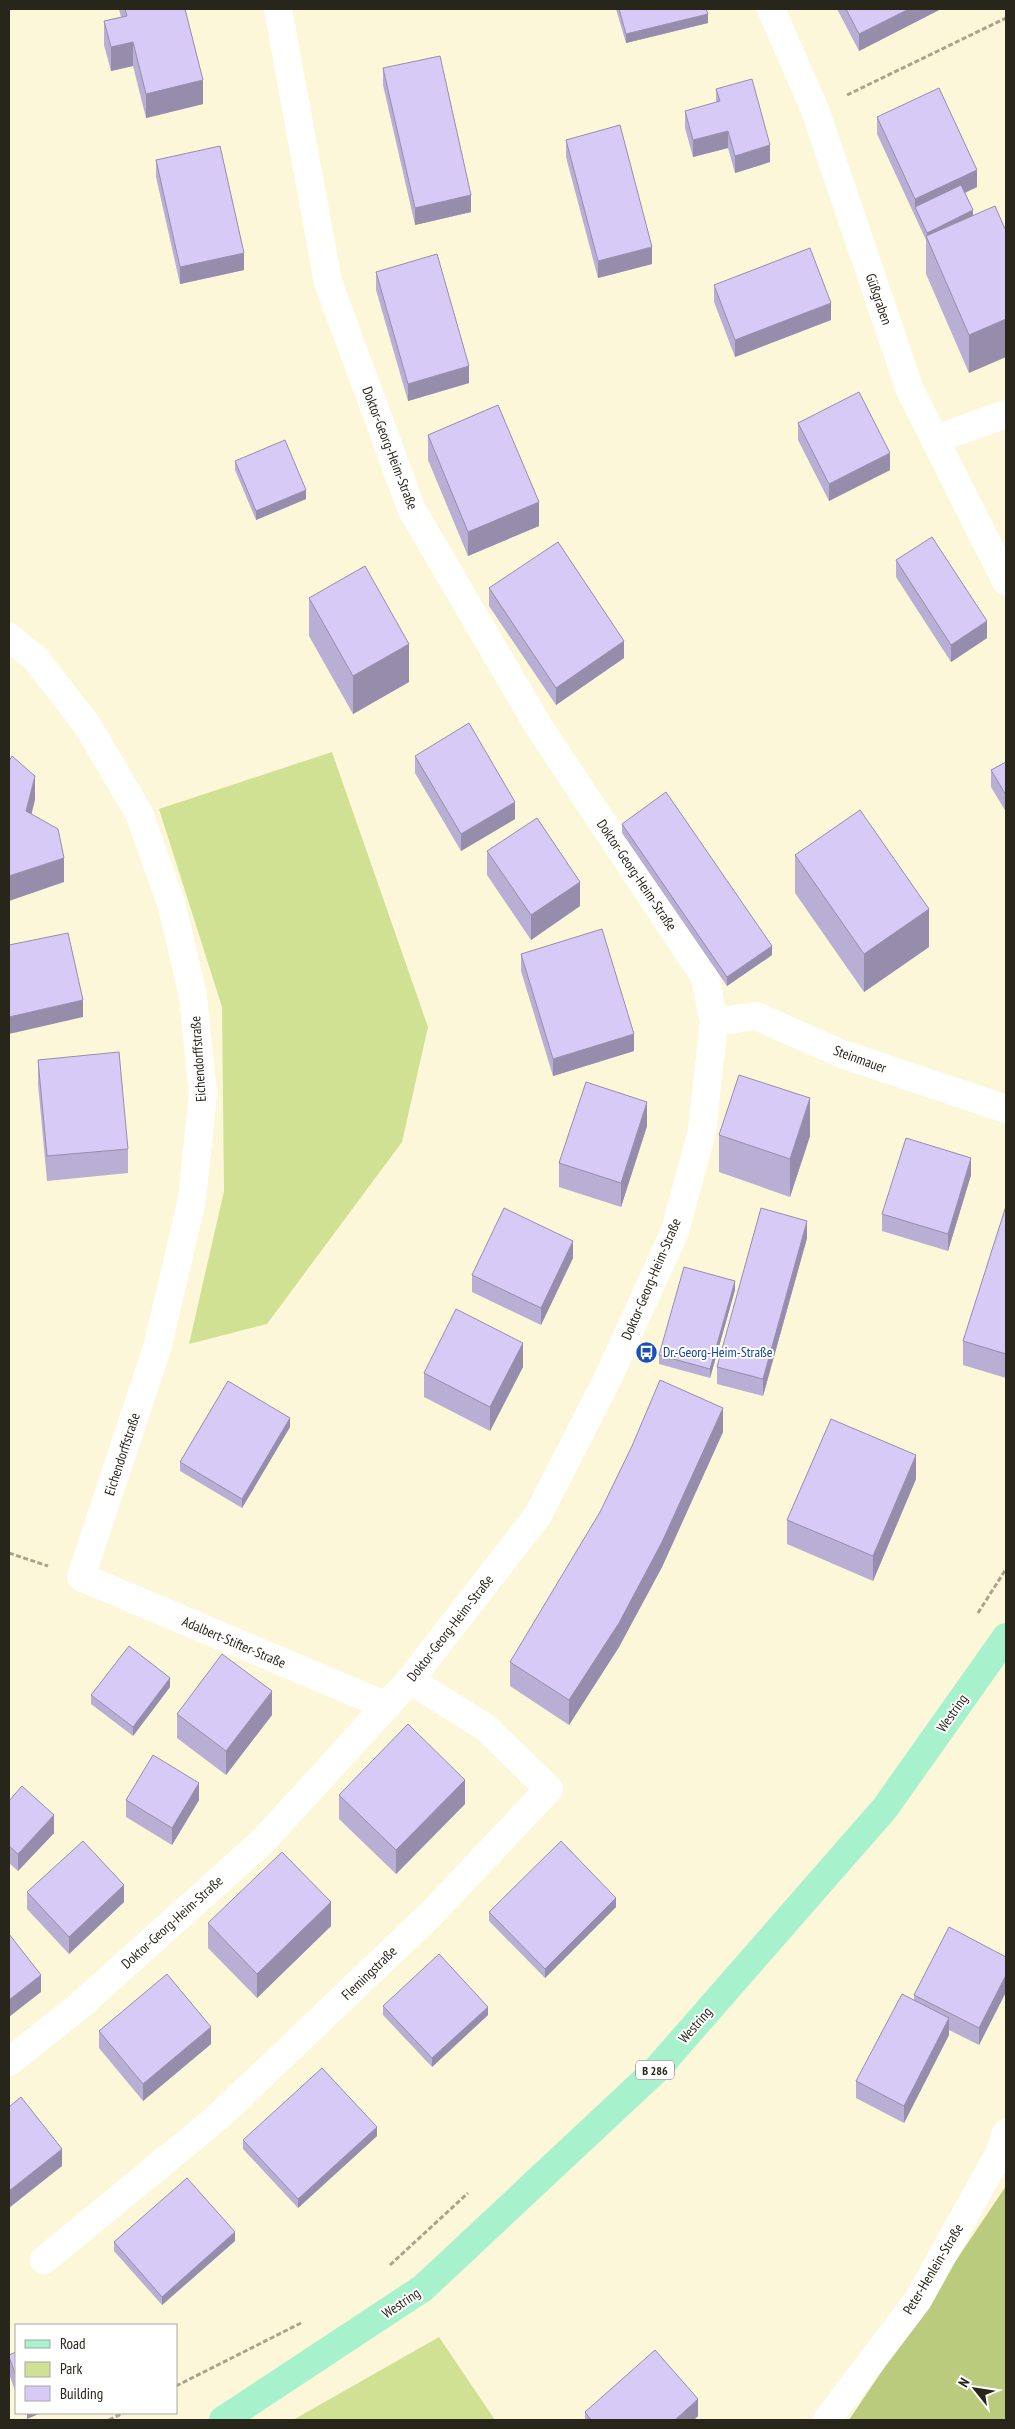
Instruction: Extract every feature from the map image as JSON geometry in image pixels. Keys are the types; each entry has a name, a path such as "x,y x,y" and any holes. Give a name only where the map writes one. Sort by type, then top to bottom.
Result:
{"main road":[{"name":"Westring","path":"223,2420 423,2288 657,2069 886,1808 1006,1637"}],"street":[{"name":"Doktor-Georg-Heim-Straße","path":"9,2062 78,2007 262,1842 410,1680 538,1514 624,1343 675,1231 702,1131 714,1022 705,977 539,727 412,510 328,282 278,9"},
{"name":"Güßgraben","path":"772,9 815,110 910,390 1006,581"},
{"path":"936,439 1006,414"},
{"name":"Eichendorffstraße","path":"9,637 36,658 87,725 139,813 172,906 194,996 203,1093 192,1199 158,1345 81,1577"},
{"name":"Steinmauer","path":"714,1022 756,1016 842,1054 1006,1109"},
{"name":"Adalbert-Stifter-Straße","path":"81,1577 387,1706"},
{"name":"Flemingstraße","path":"44,2260 217,2118 431,1914 548,1789 486,1728 410,1680"},
{"name":"Peter-Henlein-Straße","path":"828,2420 918,2300 1000,2152 1006,2132"}],"path":[{"path":"815,110 1006,18"},
{"path":"974,1618 1006,1569"},
{"path":"386,2268 474,2188"},
{"path":"178,2385 306,2320"},
{"path":"109,2420 122,2414"}],"green space":[{"path":"332,752 428,1027 402,1142 267,1324 189,1344 224,1191 222,1007 159,809"},
{"path":"1006,2186 1006,2420 849,2420"},
{"path":"439,2337 495,2420 293,2420"}],"building":[{"path":"125,9 185,9 203,80 146,94 133,42 111,47 104,21 127,16"},
{"path":"619,9 706,9 708,14 626,34"},
{"path":"846,9 909,9 859,34"},
{"path":"440,56 471,195 415,208 383,68"},
{"path":"752,79 770,145 735,156 728,131 693,140 685,111 720,101 716,89"},
{"path":"939,88 977,170 915,199 877,117"},
{"path":"620,125 652,247 598,261 566,140"},
{"path":"220,146 244,253 180,267 156,160"},
{"path":"961,185 973,210 927,233 915,207"},
{"path":"995,206 1006,231 1006,319 969,335 926,236"},
{"path":"810,248 831,303 735,340 714,285"},
{"path":"437,254 469,366 408,384 376,272"},
{"path":"859,392 890,453 829,484 798,423"},
{"path":"498,405 539,502 468,532 428,435"},
{"path":"285,440 306,490 256,511 235,461"},
{"path":"932,537 987,621 951,645 896,560"},
{"path":"558,542 624,641 556,688 489,588"},
{"path":"365,566 409,644 353,676 309,598"},
{"path":"469,723 515,802 461,834 415,756"},
{"path":"12,756 35,776 26,811 58,829 64,858 9,876 9,761"},
{"path":"1006,762 1006,795 991,770"},
{"path":"666,792 772,946 727,977 622,824"},
{"path":"860,810 929,909 864,954 795,855"},
{"path":"537,818 580,882 531,915 487,851"},
{"path":"602,929 634,1034 553,1059 521,954"},
{"path":"68,933 83,1000 9,1017 9,945"},
{"path":"119,1052 128,1149 47,1156 38,1060"},
{"path":"739,1075 810,1098 790,1159 719,1135"},
{"path":"586,1082 647,1102 621,1183 559,1163"},
{"path":"906,1138 971,1158 948,1234 882,1214"},
{"path":"1006,1206 1006,1354 963,1341"},
{"path":"504,1208 573,1241 541,1308 472,1275"},
{"path":"761,1208 807,1221 763,1379 717,1367"},
{"path":"684,1267 735,1281 710,1369 659,1355"},
{"path":"456,1309 523,1343 490,1407 424,1373"},
{"path":"660,1380 723,1408 662,1542 619,1623 569,1700 510,1662 600,1512 632,1446"},
{"path":"228,1381 290,1418 242,1499 180,1462"},
{"path":"831,1419 916,1455 873,1556 787,1520"},
{"path":"129,1646 170,1678 133,1727 91,1695"},
{"path":"222,1654 272,1691 226,1751 177,1714"},
{"path":"408,1724 465,1780 396,1850 339,1795"},
{"path":"153,1755 199,1783 172,1828 126,1800"},
{"path":"22,1786 54,1815 18,1854 9,1846 9,1801"},
{"path":"83,1841 124,1885 69,1937 27,1892"},
{"path":"561,1841 616,1898 545,1969 489,1912"},
{"path":"282,1852 331,1902 257,1974 208,1923"},
{"path":"949,1927 1006,1957 1006,1975 979,2028 914,1995"},
{"path":"9,1934 41,1975 9,2000"},
{"path":"439,1954 488,2007 432,2058 383,2006"},
{"path":"167,1974 211,2027 143,2084 99,2031"},
{"path":"902,1994 949,2018 904,2106 856,2081"},
{"path":"322,2068 377,2127 298,2199 243,2140"},
{"path":"21,2097 62,2149 9,2191 9,2107"},
{"path":"187,2178 235,2232 162,2297 114,2242"},
{"path":"655,2350 698,2399 675,2420 591,2420 585,2412"},
{"path":"15,2352 15,2373 9,2357 9,2355"}],"place":[{"name":"Dr.-Georg-Heim-Straße","path":"647,1352"}]}
